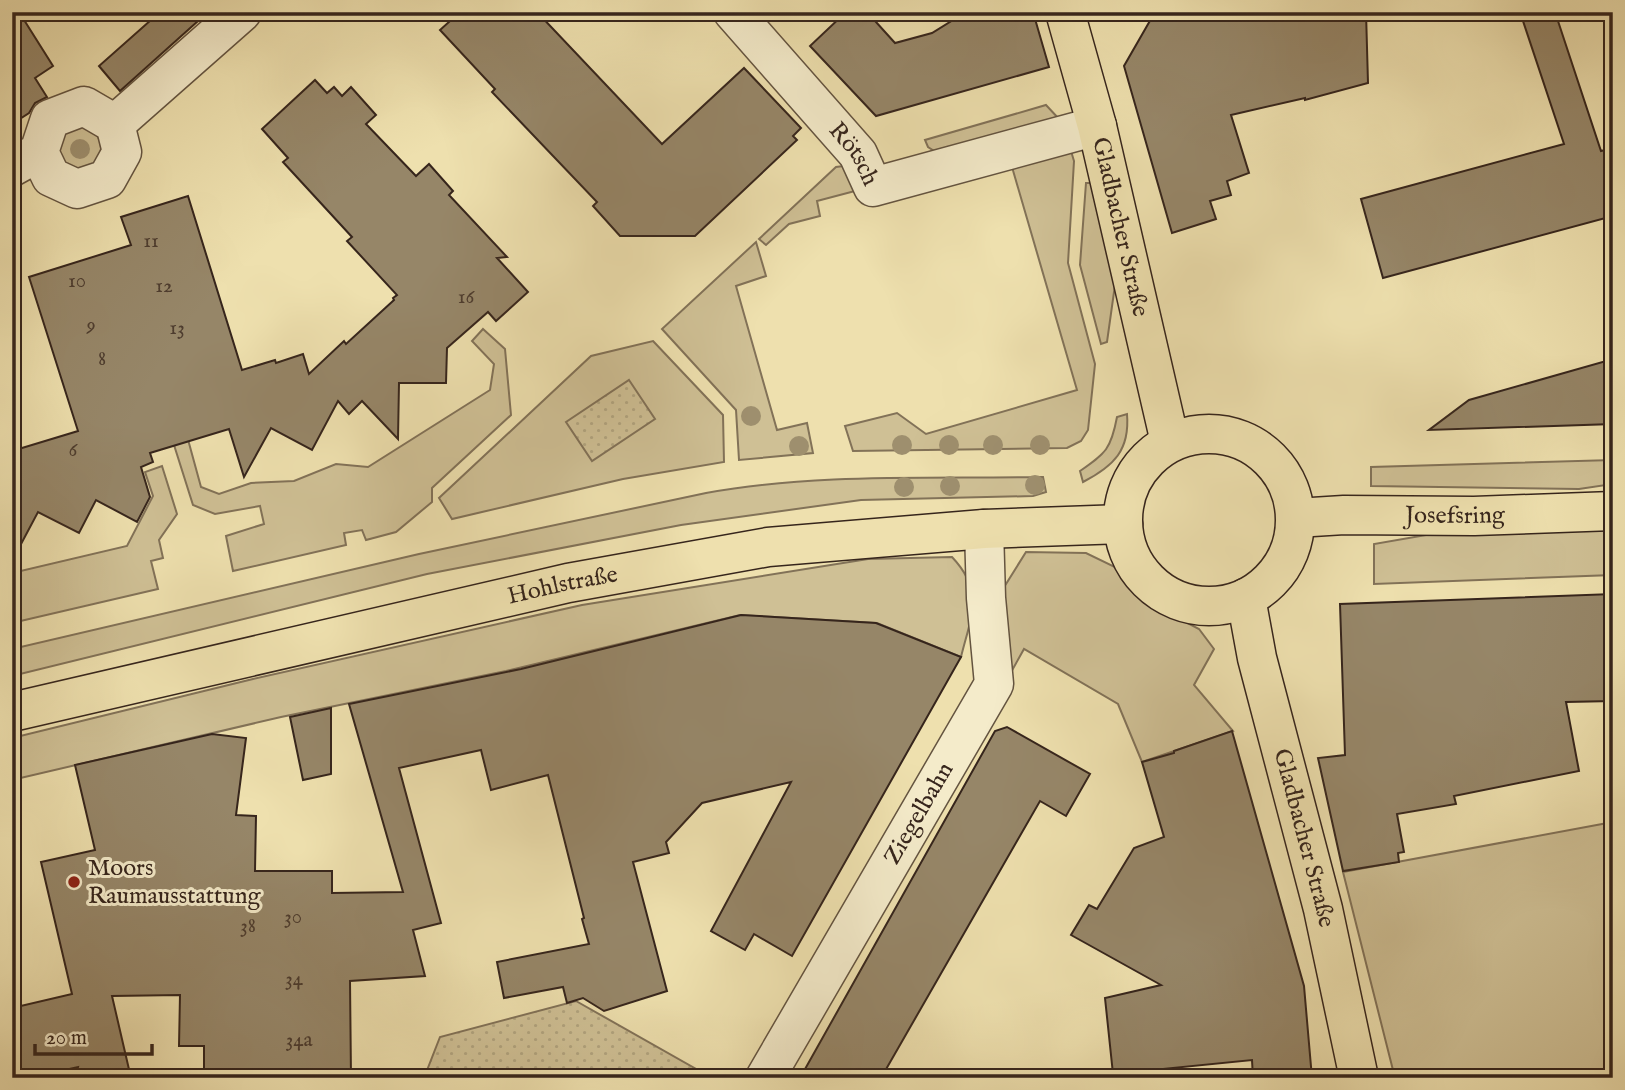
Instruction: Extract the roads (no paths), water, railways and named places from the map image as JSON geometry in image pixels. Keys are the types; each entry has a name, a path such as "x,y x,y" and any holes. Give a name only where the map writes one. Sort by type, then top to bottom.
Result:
{"main road":[{"name":"Gladbacher Straße","path":"1074,17 1170,442"},
{"path":"1198,433 1227,435 1254,445 1276,464 1291,489 1296,517 1293,542 1283,565 1267,585 1246,598 1219,606 1191,605 1165,594 1143,576 1129,551 1123,524 1125,500 1134,476 1150,457 1170,442 1198,433"},
{"name":"Josefsring","path":"1296,517 1344,514 1474,516 1613,511"},
{"name":"Hohlstraße","path":"12,712 568,583 768,547 984,529 1123,524"},
{"name":"Gladbacher Straße","path":"1246,598 1257,658 1324,909 1359,1078"}],"street":[{"path":"115,124 242,12"},
{"name":"Rötsch","path":"733,12 858,154 873,187 1097,126"},
{"path":"84,106 115,124 122,152 107,179 77,189 51,177 25,160 50,118 84,106"},
{"name":"Ziegelbahn","path":"765,1078 994,684 986,598 984,529"}],"place":[{"name":"Moors Raumausstattung","path":"74,882"}]}
